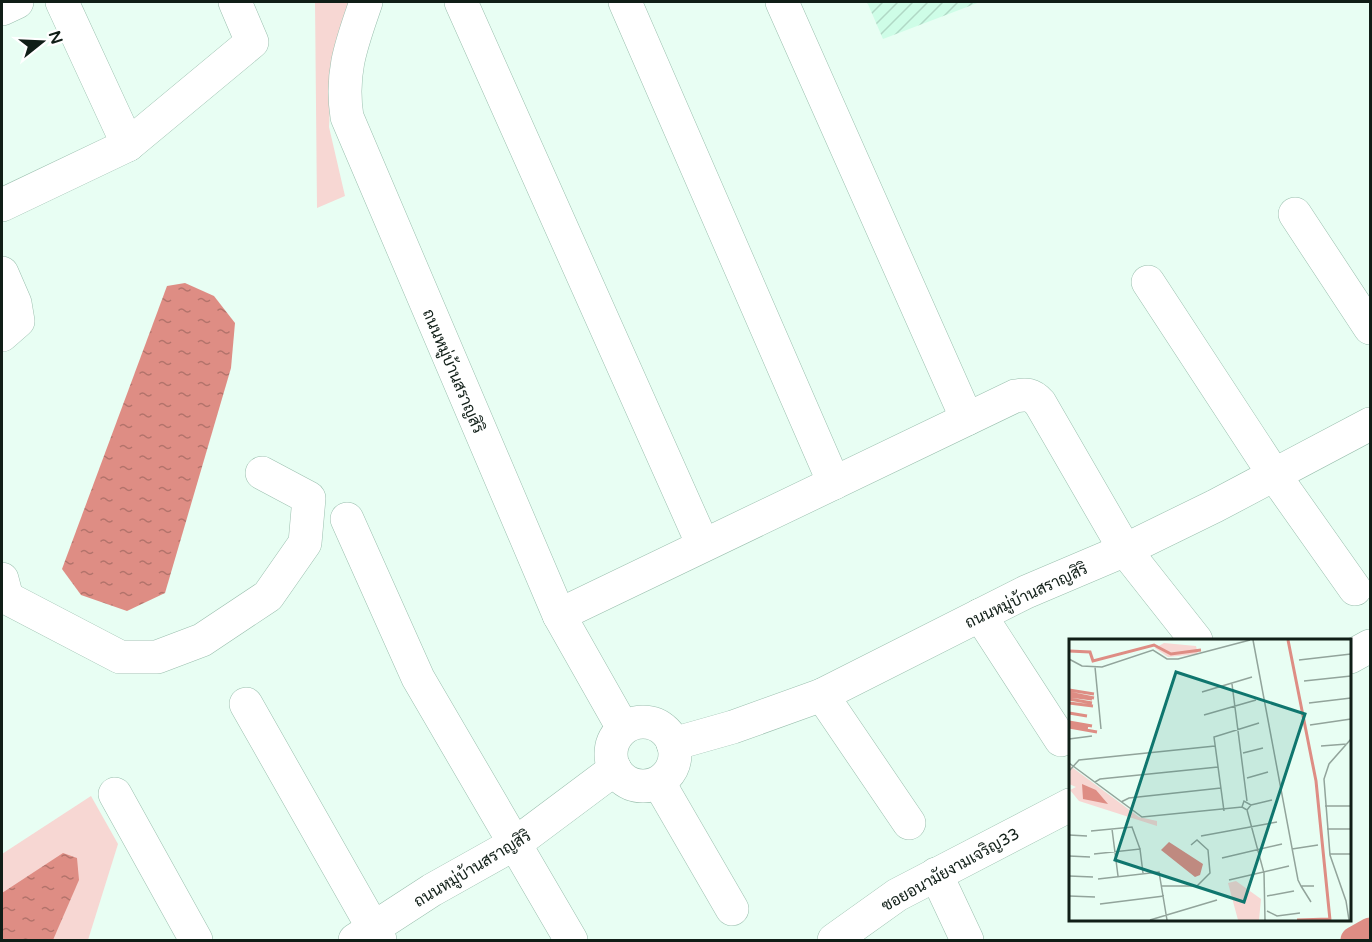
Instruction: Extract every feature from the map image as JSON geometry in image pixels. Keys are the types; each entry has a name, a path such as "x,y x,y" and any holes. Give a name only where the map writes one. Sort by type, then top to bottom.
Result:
{"street":[{"path":"2,9 17,2"},
{"path":"63,2 128,144"},
{"path":"2,205 128,144 252,42 235,2"},
{"name":"ถนนหมู่บ้านสราญสิริ","path":"366,2 345,65 343,90 346,117 559,615 623,728"},
{"path":"461,2 703,545"},
{"path":"625,2 834,483"},
{"path":"782,2 967,419"},
{"path":"1295,214 1371,328"},
{"path":"2,273 15,303 18,321 2,334"},
{"path":"1148,282 1273,473 1355,590"},
{"path":"559,615 1015,396 1034,396 1055,424 1125,550 1195,639"},
{"name":"ถนนหมู่บ้านสราญสิริ","path":"673,744 733,728 822,695 980,615 1125,550 1215,506 1273,473 1371,424"},
{"path":"2,579 7,598 120,657 157,657 202,640 268,596 305,543 309,498 262,473"},
{"path":"347,519 418,678 450,736 572,940"},
{"path":"980,615 1061,740"},
{"path":"1351,656 1371,646"},
{"path":"822,695 909,823"},
{"path":"246,704 369,937"},
{"path":"645,721 666,730 676,752 674,764 668,775 659,783 647,787 633,785 621,778 615,769 610,752 614,739 623,728 633,722 645,721"},
{"name":"ถนนหมู่บ้านสราญสิริ","path":"369,937 432,890 516,843 615,769"},
{"path":"659,783 732,909"},
{"path":"115,794 196,940"},
{"name":"ซอยอนามัยงามเจริญ33","path":"834,940 897,895 1069,806"},
{"path":"936,874 967,940"}],"shaded area":[{"path":"315,2 353,2 332,67 329,127 345,196 317,208"},
{"path":"867,2 980,2 883,39"},
{"path":"91,796 118,844 88,940 2,940 2,854"}],"water":[{"path":"185,283 214,296 235,323 231,368 165,593 127,611 81,595 62,569 167,286"},
{"path":"63,853 77,858 79,880 53,940 2,940 2,893"}],"waterway":[{"path":"1354,940 1370,931"}]}
